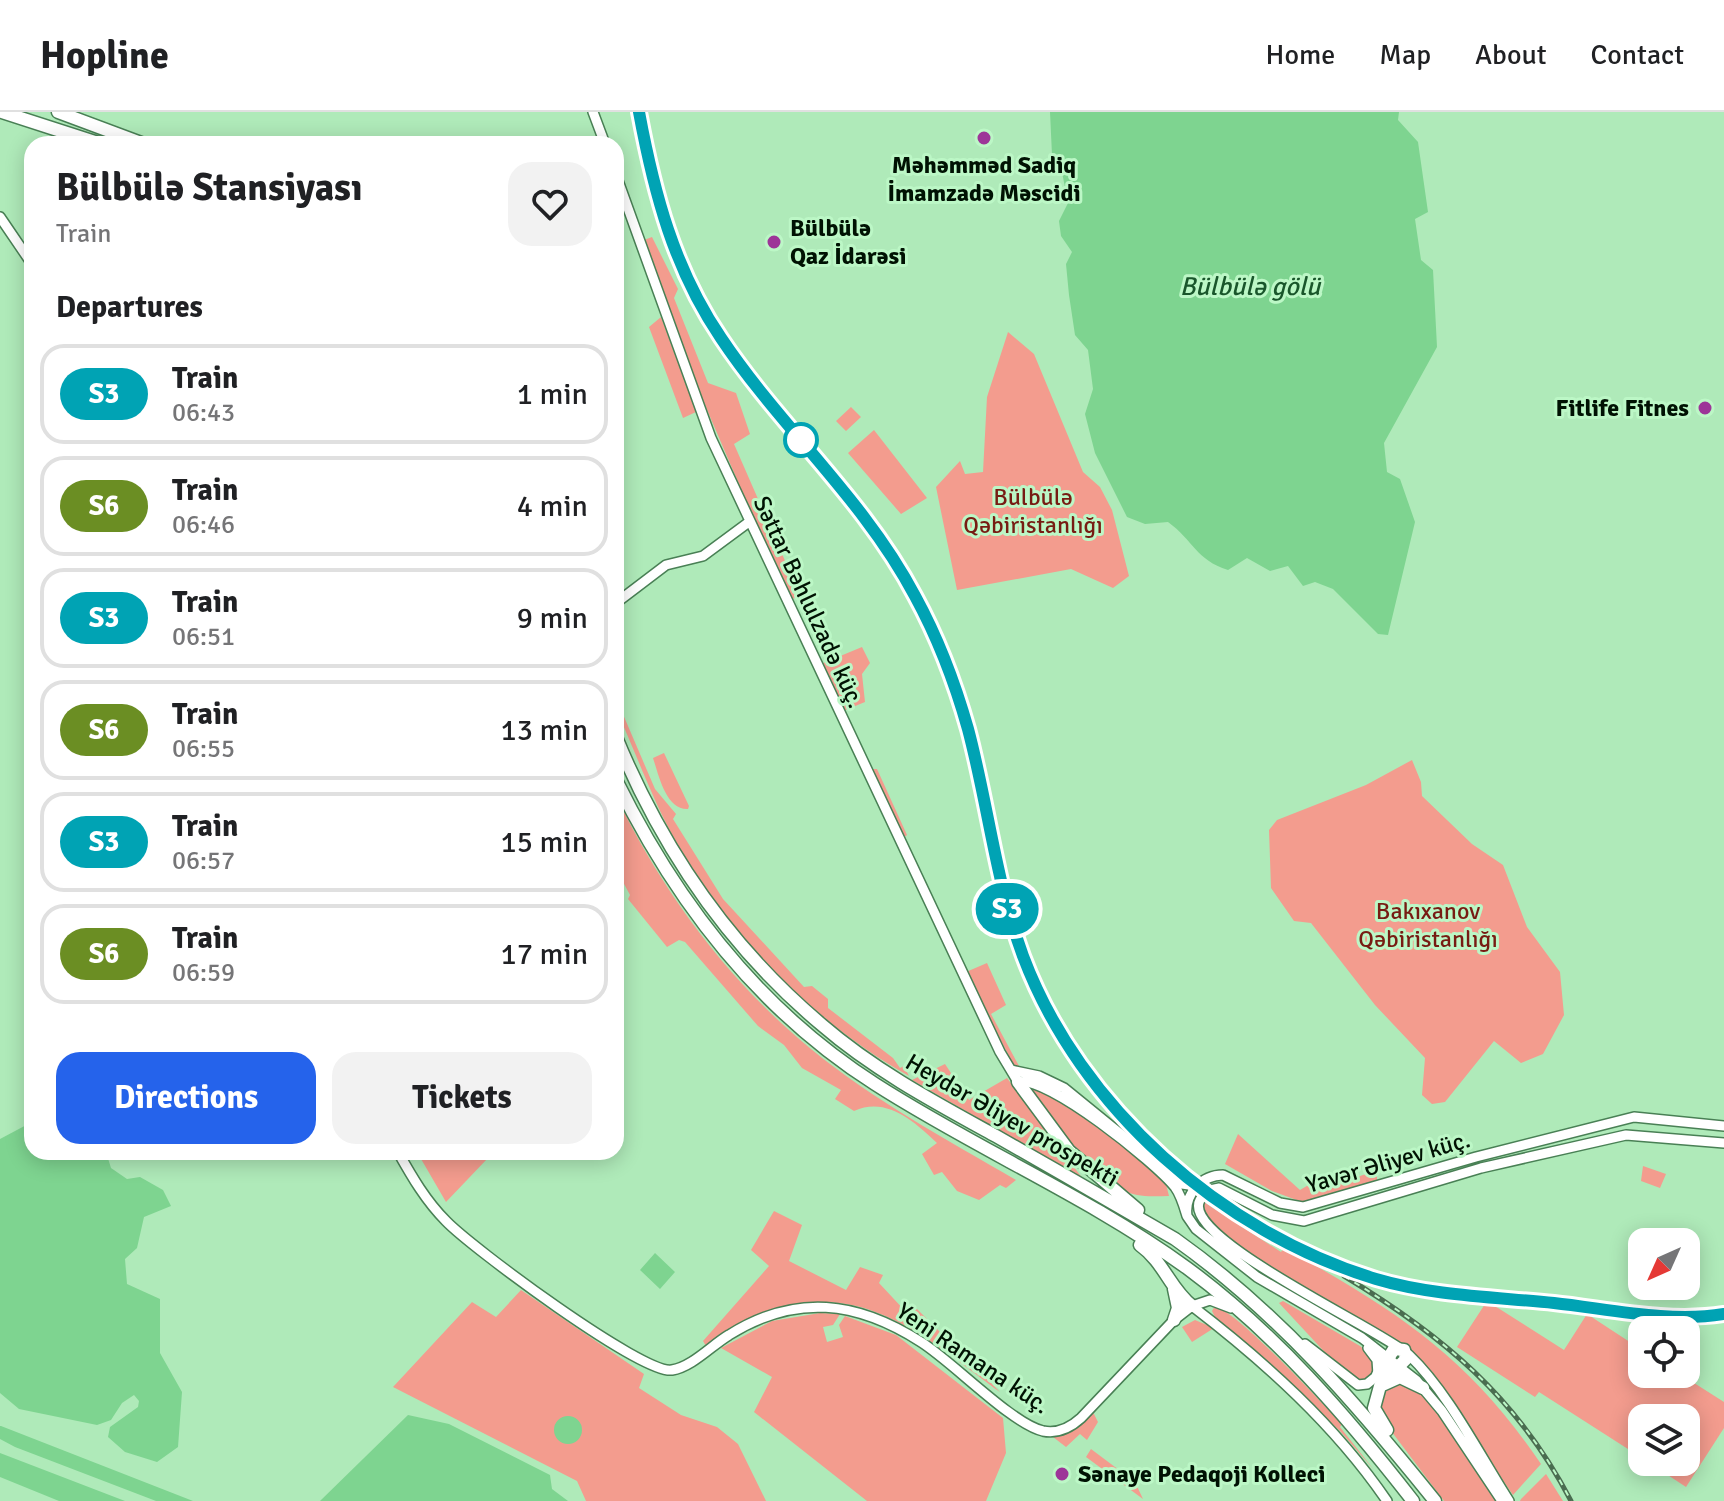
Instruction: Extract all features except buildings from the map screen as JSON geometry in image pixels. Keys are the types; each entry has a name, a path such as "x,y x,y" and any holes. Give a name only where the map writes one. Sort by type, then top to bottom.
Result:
{"highway":[{"path":"2,112 76,136"},
{"path":"58,112 122,136"},
{"name":"Heydər Əliyev prospekti","path":"624,755 651,814 689,879 750,955 798,1005 880,1069 1175,1239 1280,1323 1351,1398 1436,1501"},
{"name":"Heydər Əliyev prospekti","path":"624,795 655,854 695,914 738,966 787,1016 872,1082 1176,1260 1263,1331 1333,1403 1413,1501"},
{"path":"1018,1082 1069,1151 1175,1239"},
{"path":"1062,1191 1146,1250 1163,1266 1173,1286 1178,1308 1174,1320"},
{"path":"1173,1286 1192,1306"},
{"path":"1381,1378 1399,1367 1407,1357 1404,1350 1395,1349 1387,1358 1374,1398 1376,1413 1436,1501"},
{"path":"1381,1378 1400,1377 1423,1388"}],"main road":[{"path":"593,112 602,136"},
{"name":"Səttar Bəhlulzadə küç.","path":"624,197 702,415 749,522 992,1036 1018,1082"},
{"path":"0,217 24,252"},
{"path":"624,597 666,565 703,556 749,522"},
{"path":"1011,1070 1056,1083 1182,1184 1191,1188 1214,1175 1230,1177 1235,1182 1233,1188 1219,1188 1202,1197 1198,1214 1211,1229 1300,1292 1404,1350 1441,1396 1509,1501"},
{"path":"1018,1082 1029,1080 1052,1089 1104,1127 1174,1186 1196,1229 1248,1270 1333,1323 1374,1353 1381,1378 1367,1384 1354,1384 1280,1323"},
{"name":"Yavər Əliyev küç.","path":"1230,1177 1289,1206 1314,1206 1476,1157 1634,1117 1724,1126"},
{"name":"Yavər Əliyev küç.","path":"1219,1188 1279,1218 1304,1221 1481,1168 1626,1135 1724,1143"},
{"name":"Yeni Ramana küç.","path":"403,1160 432,1207 456,1231 589,1327 646,1364 662,1370 681,1367 728,1335 776,1313 809,1307 847,1308 903,1330 940,1354 1030,1426 1052,1432 1078,1421 1174,1320 1192,1306"},
{"path":"1187,1216 1189,1197 1199,1184"},
{"path":"1251,1205 1236,1191 1240,1186 1256,1190"},
{"path":"1248,1270 1266,1280 1270,1277 1252,1260"},
{"path":"1192,1306 1210,1300 1226,1306 1263,1331"},
{"path":"1226,1306 1215,1303 1209,1308 1229,1335"},
{"path":"1192,1306 1229,1335 1336,1434 1387,1501"},
{"path":"1333,1323 1362,1338 1423,1388 1502,1501"}],"green space":[{"path":"652,237 678,289 674,298 708,383 736,393 750,434 734,444 800,595 789,601 690,370 644,240"},
{"path":"661,317 696,412 683,418 649,327"},
{"name":"Bülbülə Qəbiristanlığı","path":"1008,332 1034,354 1083,472 1100,487 1112,510 1129,576 1113,588 1071,569 957,590 936,487 960,461 965,474 983,472 987,397"},
{"path":"851,407 861,417 846,431 836,421"},
{"path":"874,430 927,498 901,514 848,453"},
{"path":"862,647 870,663 862,674 865,702 843,711 821,664"},
{"path":"624,717 655,789 676,814 673,819 723,899 804,987 812,986 828,999 828,1008 893,1058 900,1068 904,1066 909,1076 840,1030 777,974 748,943 698,877 667,826 624,728"},
{"path":"664,753 688,809 674,804 661,782 653,758"},
{"name":"Bakıxanov Qəbiristanlığı","path":"1412,760 1421,782 1422,796 1472,844 1503,865 1527,927 1560,972 1564,1015 1543,1054 1521,1063 1494,1041 1445,1102 1432,1104 1422,1095 1425,1058 1375,1005 1311,923 1294,921 1271,888 1269,830 1277,820 1366,785"},
{"path":"871,769 877,769 907,835 902,839"},
{"path":"624,812 676,901 725,965 781,1023 859,1085 1016,1180 1006,1188 1000,1185 979,1200 957,1191 942,1172 934,1175 922,1154 937,1143 899,1113 877,1107 854,1111 835,1099 841,1090 802,1068 784,1045 758,1026 685,942 679,940 667,947 628,899 630,895 624,884"},
{"path":"987,963 1006,1005 991,1014 1019,1066 1015,1068 966,972"},
{"path":"945,1064 969,1100 1007,1078 1083,1179 912,1080"},
{"path":"1031,1085 1061,1098 1142,1161 1165,1180 1169,1196 1137,1195 1106,1179 1062,1133 1027,1087"},
{"path":"1238,1134 1300,1190 1322,1177 1332,1186 1377,1170 1377,1180 1302,1202 1272,1191 1225,1164"},
{"path":"422,1160 486,1160 446,1202"},
{"path":"1643,1166 1666,1174 1660,1188 1641,1181"},
{"path":"1204,1202 1281,1252 1284,1248 1361,1293 1427,1339 1486,1393 1541,1464 1513,1495 1411,1349 1278,1273 1232,1242 1203,1215"},
{"path":"774,1211 802,1225 789,1261 846,1290 860,1267 883,1275 879,1283 907,1313 917,1309 1000,1392 908,1328 856,1306 829,1302 802,1305 736,1330 706,1346 703,1341 769,1266 751,1250"},
{"path":"521,1290 644,1374 639,1388 681,1415 717,1427 738,1444 766,1501 586,1501 577,1481 393,1387 472,1302 496,1317"},
{"path":"1283,1301 1360,1346 1372,1356 1375,1373 1359,1382 1346,1375 1279,1303"},
{"path":"1487,1301 1564,1350 1587,1314 1628,1341 1628,1388 1700,1387 1724,1402 1724,1428 1700,1465 1700,1404 1628,1404 1628,1449 1539,1392 1535,1397 1457,1347"},
{"path":"1215,1306 1243,1325 1299,1378 1342,1424 1340,1427 1374,1470 1340,1431 1216,1319 1212,1311"},
{"path":"820,1313 840,1314 833,1325 823,1327 827,1342 843,1337 839,1325 845,1316 896,1335 1003,1418 1006,1453 986,1501 867,1501 754,1412 772,1377 721,1348 772,1321"},
{"path":"1195,1320 1214,1328 1192,1342 1182,1327"},
{"path":"1393,1380 1414,1385 1436,1410 1497,1501 1444,1501 1379,1415 1378,1393"},
{"path":"1093,1412 1098,1422 1087,1440 1080,1434 1066,1447 1053,1437 1079,1427"},
{"path":"1091,1449 1135,1482 1143,1499 1086,1457"},
{"path":"1546,1474 1563,1501 1520,1501 1521,1499"},
{"path":"1669,1476 1693,1476 1686,1487"}],"water":[{"name":"Bülbülə gölü","path":"1050,112 1399,112 1398,120 1418,142 1428,212 1415,219 1421,260 1433,270 1437,347 1384,443 1387,472 1400,479 1415,522 1388,635 1378,634 1333,589 1315,582 1303,586 1288,566 1270,571 1247,558 1228,570 1209,561 1168,522 1145,524 1127,517 1095,453 1085,414 1093,389 1088,350 1075,335 1066,264 1072,252 1061,236 1059,221 1068,203 1061,167 1052,155"},
{"path":"24,1126 24,1160 108,1160 111,1168 127,1179 140,1177 163,1190 171,1206 144,1217 137,1248 125,1259 127,1284 160,1299 160,1353 182,1392 178,1447 157,1462 125,1452 108,1437 110,1427 138,1407 139,1401 134,1395 122,1403 111,1420 97,1425 19,1409 0,1393 0,1139"},
{"path":"655,1253 675,1272 660,1289 640,1270"},
{"path":"408,1415 449,1424 550,1475 552,1489 568,1501 320,1501"},
{"path":"568,1416 578,1420 582,1430 578,1440 568,1444 558,1440 554,1430 558,1420"},
{"path":"0,1426 193,1501 156,1501 15,1447 0,1439"},
{"path":"0,1453 125,1501 59,1501 0,1477"}],"railway":[{"path":"639,112 668,230 705,312 744,371 872,527 931,628 963,712 999,872 1023,956 1048,1012 1081,1064 1119,1113 1163,1157 1211,1196 1264,1230 1319,1258 1376,1279 1442,1292 1639,1314 1682,1317 1724,1314"},
{"path":"1344,1276 1413,1321 1474,1372 1527,1430 1571,1501"}],"train":[{"name":"S3","path":"639,112 662,218 693,290 719,335 752,381 884,542 938,639 968,730 1007,907 1024,959 1058,1028 1119,1114 1154,1149 1254,1223 1319,1257 1380,1280 1455,1293 1681,1317 1724,1314"}],"place":[{"name":"Məhəmməd Sadiq İmamzadə Məscidi","path":"984,138"},
{"name":"Bülbülə Qaz İdarəsi","path":"774,242"},
{"name":"Fitlife Fitnes","path":"1705,408"},
{"name":"Sənaye Pedaqoji Kolleci","path":"1062,1474"}]}
